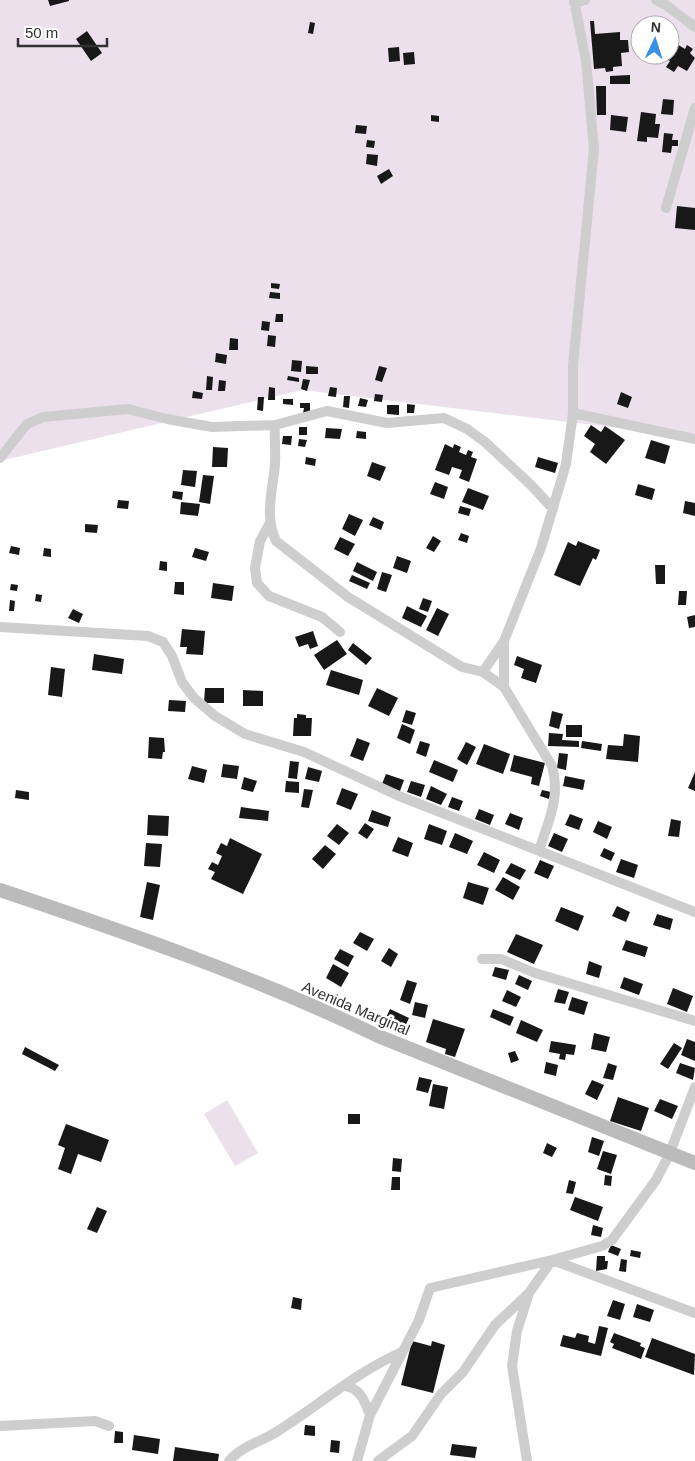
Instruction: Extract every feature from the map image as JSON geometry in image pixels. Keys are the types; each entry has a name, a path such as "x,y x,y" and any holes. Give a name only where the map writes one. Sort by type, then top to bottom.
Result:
{"street":[{"path":"656,0 666,5 695,27"},
{"path":"483,672 504,641 541,548 566,464 573,413 572,365 594,149 586,61 578,1"},
{"path":"666,208 695,108"},
{"path":"0,458 27,424 43,417 128,409 212,428 275,425 327,411 387,423 444,418 467,428 485,442 531,485 553,509"},
{"path":"573,413 695,439"},
{"path":"275,425 275,462 270,522 271,531 276,541 348,597 462,667 483,672 504,687 552,766 556,780 556,796 539,851"},
{"path":"270,522 260,541 255,568 257,583 269,596 322,617 340,632"},
{"path":"0,626 148,636 163,642 172,656 182,682 194,698 215,716 244,734 304,752 399,796 695,912"},
{"path":"504,641 504,687"},
{"name":"Avenida Marginal","path":"0,890 158,943 336,1016 378,1036 695,1163"},
{"path":"482,959 501,959 536,972 695,1022"},
{"path":"357,1461 370,1415 419,1320 430,1288 552,1260 602,1246 612,1240 656,1180 669,1154 695,1087"},
{"path":"378,1461 412,1436 441,1394 463,1372 495,1325 529,1293 552,1260"},
{"path":"552,1260 695,1313"},
{"path":"527,1461 512,1366 517,1331 529,1293"},
{"path":"229,1461 239,1452 273,1434 344,1386 402,1352"},
{"path":"344,1386 357,1391 364,1400 370,1415"},
{"path":"0,1426 95,1421 109,1426"}],"shaded area":[{"path":"0,0 695,0 695,437 302,390 0,461"},
{"path":"227,1100 258,1153 235,1166 204,1114"}],"building":[{"path":"48,0 69,0 69,1 50,6"},
{"path":"590,21 594,21 595,34 620,32 620,40 628,40 629,52 621,53 622,66 613,67 613,71 606,72 605,68 594,69"},
{"path":"310,22 315,23 313,34 308,33"},
{"path":"87,31 102,53 91,61 76,39"},
{"path":"687,45 693,49 690,53 695,58 687,71 678,66 674,72 666,67 667,65 680,65 680,46 685,49"},
{"path":"399,47 400,61 389,62 388,48"},
{"path":"414,52 415,64 404,65 403,53"},
{"path":"630,75 630,84 610,84 610,76"},
{"path":"596,86 606,86 606,115 597,115"},
{"path":"663,99 674,100 673,115 661,114"},
{"path":"641,112 656,114 655,124 660,124 658,138 647,137 647,142 637,141"},
{"path":"431,115 439,116 439,122 431,121"},
{"path":"611,115 628,117 626,132 610,130"},
{"path":"356,125 367,126 366,134 355,133"},
{"path":"664,133 673,134 672,140 678,140 678,146 672,146 671,153 662,152"},
{"path":"367,140 375,141 374,148 366,147"},
{"path":"367,154 378,155 377,166 366,164"},
{"path":"389,169 393,176 381,184 377,176"},
{"path":"677,206 695,208 695,230 675,228"},
{"path":"271,283 280,284 279,289 271,288"},
{"path":"270,292 280,293 280,299 269,298"},
{"path":"276,314 283,314 283,322 275,322"},
{"path":"262,321 270,322 269,331 261,330"},
{"path":"268,335 276,336 275,347 267,346"},
{"path":"230,338 238,339 238,350 229,350"},
{"path":"216,353 227,355 226,364 215,362"},
{"path":"292,360 302,361 301,372 291,371"},
{"path":"306,366 318,367 318,374 306,374"},
{"path":"379,366 387,368 382,382 375,380"},
{"path":"207,376 213,377 212,390 206,390"},
{"path":"288,376 299,378 299,382 287,380"},
{"path":"303,379 310,380 307,391 301,389"},
{"path":"219,380 226,381 225,391 218,391"},
{"path":"269,387 275,388 275,400 268,400"},
{"path":"330,387 337,388 336,397 328,396"},
{"path":"193,391 203,393 202,399 192,398"},
{"path":"621,392 632,397 628,408 617,404"},
{"path":"375,394 383,395 382,402 374,401"},
{"path":"344,396 350,396 349,408 343,407"},
{"path":"258,397 264,397 263,411 257,410"},
{"path":"360,398 368,400 366,407 358,406"},
{"path":"283,399 293,399 293,405 283,404"},
{"path":"300,403 310,403 310,414 303,413 304,408 300,408"},
{"path":"407,404 415,405 414,413 407,413"},
{"path":"387,405 399,405 399,415 387,414"},
{"path":"591,425 601,432 605,426 625,440 606,464 590,452 595,444 584,436"},
{"path":"299,427 307,427 307,435 299,435"},
{"path":"326,428 342,429 340,439 325,438"},
{"path":"357,431 366,432 366,439 356,438"},
{"path":"283,436 292,436 291,445 282,444"},
{"path":"299,439 307,440 305,447 298,446"},
{"path":"651,440 670,446 665,464 645,458"},
{"path":"445,444 453,448 454,444 461,447 459,452 466,455 468,450 473,452 471,457 477,459 469,482 459,478 462,470 452,467 449,475 435,470"},
{"path":"213,447 228,448 227,467 212,467"},
{"path":"306,457 316,459 315,466 305,464"},
{"path":"538,457 558,463 555,473 535,467"},
{"path":"372,462 386,467 380,481 367,476"},
{"path":"183,470 197,471 195,487 181,485"},
{"path":"203,475 214,476 210,504 199,502"},
{"path":"435,482 448,487 444,499 430,494"},
{"path":"638,484 655,489 652,500 635,495"},
{"path":"468,488 489,496 483,510 462,502"},
{"path":"173,491 183,492 182,500 172,498"},
{"path":"118,500 129,501 128,509 117,508"},
{"path":"685,501 695,503 695,516 683,513"},
{"path":"181,502 200,504 198,516 180,514"},
{"path":"460,506 471,509 469,516 458,513"},
{"path":"349,514 363,520 355,536 342,529"},
{"path":"373,517 384,522 381,530 369,525"},
{"path":"85,524 98,525 97,533 85,532"},
{"path":"461,533 469,536 467,543 458,540"},
{"path":"433,536 441,541 434,552 426,548"},
{"path":"340,537 355,544 348,556 334,549"},
{"path":"578,541 600,550 596,560 593,558 580,586 554,575 568,542 576,546"},
{"path":"11,546 20,548 19,555 9,553"},
{"path":"44,548 51,549 51,557 43,556"},
{"path":"195,548 209,552 206,561 192,557"},
{"path":"397,556 411,561 407,573 393,568"},
{"path":"160,561 167,562 167,571 159,570"},
{"path":"357,562 377,572 373,581 353,571"},
{"path":"655,565 665,565 665,584 656,584"},
{"path":"382,572 392,575 386,592 377,589"},
{"path":"352,575 370,583 367,589 349,581"},
{"path":"175,582 184,582 184,595 174,594"},
{"path":"213,583 234,586 232,601 211,598"},
{"path":"11,584 18,585 17,591 10,590"},
{"path":"679,591 687,591 686,605 678,605"},
{"path":"36,594 42,595 41,602 35,601"},
{"path":"423,598 432,601 428,612 419,609"},
{"path":"10,600 15,601 14,611 9,611"},
{"path":"407,606 427,616 421,627 402,618"},
{"path":"437,608 449,614 438,636 426,630"},
{"path":"73,609 83,614 79,623 68,618"},
{"path":"695,615 695,627 689,628 687,617"},
{"path":"182,629 205,631 203,655 186,654 187,647 180,647"},
{"path":"313,631 318,646 310,649 308,644 299,647 295,637"},
{"path":"337,640 347,654 324,670 314,655"},
{"path":"353,643 372,658 366,665 348,650"},
{"path":"94,654 124,659 122,674 92,670"},
{"path":"517,656 542,665 536,683 521,678 524,669 514,665"},
{"path":"51,667 65,669 62,697 48,695"},
{"path":"331,670 363,680 359,695 326,685"},
{"path":"205,688 224,688 224,703 204,703"},
{"path":"377,688 398,698 389,716 368,706"},
{"path":"243,690 263,691 263,706 243,706"},
{"path":"169,700 186,701 185,712 168,711"},
{"path":"406,710 416,713 412,725 402,722"},
{"path":"552,711 563,714 559,729 549,726"},
{"path":"297,714 306,715 306,718 312,718 311,736 293,736 294,718 297,718"},
{"path":"402,724 415,730 410,744 397,738"},
{"path":"566,725 582,725 582,737 566,737"},
{"path":"549,733 563,734 562,740 579,741 579,747 548,746"},
{"path":"624,734 640,736 638,762 606,759 608,745 623,746"},
{"path":"149,737 164,738 165,752 163,752 162,759 148,758"},
{"path":"357,738 370,743 363,761 350,756"},
{"path":"420,741 430,744 426,757 416,753"},
{"path":"582,741 602,744 601,751 581,748"},
{"path":"466,742 476,747 467,765 457,759"},
{"path":"484,744 510,754 503,774 476,764"},
{"path":"559,753 568,754 566,770 557,768"},
{"path":"514,755 545,763 539,786 531,784 532,777 510,771"},
{"path":"434,760 458,770 453,782 429,772"},
{"path":"290,761 299,762 297,779 288,778"},
{"path":"223,764 239,766 237,779 221,777"},
{"path":"192,766 207,770 204,783 188,779"},
{"path":"308,767 322,771 319,782 305,779"},
{"path":"695,772 695,791 688,788"},
{"path":"386,774 404,780 400,791 382,784"},
{"path":"565,776 585,780 583,790 563,786"},
{"path":"244,777 257,781 253,792 241,789"},
{"path":"286,781 299,782 299,793 285,792"},
{"path":"411,781 425,785 421,797 407,792"},
{"path":"431,786 447,794 441,805 426,799"},
{"path":"342,788 358,794 351,810 336,804"},
{"path":"304,789 313,790 309,808 301,807"},
{"path":"16,790 29,792 29,800 15,798"},
{"path":"542,790 551,792 549,799 540,796"},
{"path":"452,797 463,801 459,811 448,807"},
{"path":"241,807 269,811 268,821 239,818"},
{"path":"479,809 494,815 490,825 475,819"},
{"path":"372,810 391,817 388,827 368,821"},
{"path":"510,813 523,818 519,830 505,824"},
{"path":"570,814 583,819 579,830 565,825"},
{"path":"148,815 169,816 168,836 147,835"},
{"path":"671,819 681,821 679,837 668,836"},
{"path":"598,821 612,827 607,839 593,832"},
{"path":"365,823 374,829 367,839 358,833"},
{"path":"337,824 349,833 339,845 327,836"},
{"path":"429,824 447,831 442,845 424,839"},
{"path":"455,833 473,841 467,854 449,847"},
{"path":"554,833 568,839 562,852 548,846"},
{"path":"398,837 413,843 408,857 392,851"},
{"path":"230,838 262,854 243,894 211,879 215,872 208,869 212,862 218,865 222,856 216,853 221,843 227,846"},
{"path":"146,843 162,844 160,867 144,866"},
{"path":"325,845 336,854 323,869 312,859"},
{"path":"604,848 615,853 611,861 600,856"},
{"path":"484,852 500,860 494,873 477,865"},
{"path":"621,859 638,865 634,878 616,872"},
{"path":"540,860 554,866 548,879 534,873"},
{"path":"511,863 526,870 520,880 505,873"},
{"path":"503,877 520,887 513,900 495,890"},
{"path":"147,882 160,885 153,920 140,917"},
{"path":"468,882 489,888 483,905 463,898"},
{"path":"617,906 630,912 626,922 612,916"},
{"path":"561,907 584,916 578,931 555,921"},
{"path":"657,914 673,919 670,930 653,925"},
{"path":"360,932 374,939 367,951 353,943"},
{"path":"516,934 543,945 534,964 507,952"},
{"path":"626,940 648,947 645,957 622,950"},
{"path":"389,948 398,954 391,967 381,961"},
{"path":"340,949 354,956 348,967 334,959"},
{"path":"589,961 602,966 599,978 586,974"},
{"path":"333,964 349,973 341,987 326,978"},
{"path":"495,967 509,970 506,980 492,976"},
{"path":"519,975 532,981 528,990 515,984"},
{"path":"624,977 643,984 639,995 620,988"},
{"path":"407,980 417,983 410,1004 400,1000"},
{"path":"673,988 693,996 687,1012 667,1004"},
{"path":"558,989 569,992 565,1004 554,1002"},
{"path":"507,990 521,997 516,1007 502,1001"},
{"path":"572,997 588,1002 584,1015 568,1010"},
{"path":"415,1002 428,1005 425,1018 412,1015"},
{"path":"390,1009 409,1018 402,1033 383,1024"},
{"path":"493,1009 514,1017 510,1026 490,1017"},
{"path":"433,1019 465,1029 455,1057 445,1054 446,1049 426,1042"},
{"path":"521,1020 543,1030 537,1042 516,1033"},
{"path":"594,1033 610,1037 606,1052 591,1049"},
{"path":"687,1039 695,1042 695,1061 681,1055"},
{"path":"551,1041 576,1045 574,1055 566,1054 565,1060 559,1059 560,1054 549,1052"},
{"path":"674,1043 682,1048 668,1069 660,1064"},
{"path":"25,1047 59,1065 55,1071 22,1054"},
{"path":"515,1051 519,1060 511,1063 508,1053"},
{"path":"546,1062 558,1065 556,1076 544,1073"},
{"path":"608,1063 617,1066 613,1080 603,1078"},
{"path":"680,1063 695,1068 693,1080 676,1073"},
{"path":"419,1077 432,1080 428,1093 416,1090"},
{"path":"592,1080 604,1085 597,1100 585,1094"},
{"path":"433,1084 448,1087 444,1109 429,1106"},
{"path":"618,1097 649,1108 641,1131 610,1121"},
{"path":"660,1099 678,1106 672,1119 654,1111"},
{"path":"348,1114 360,1114 360,1124 348,1124"},
{"path":"66,1124 109,1140 101,1162 78,1154 71,1174 58,1169 65,1148 58,1145"},
{"path":"592,1137 604,1141 599,1156 588,1152"},
{"path":"547,1143 557,1148 552,1157 543,1153"},
{"path":"603,1151 617,1155 611,1174 597,1169"},
{"path":"393,1158 402,1159 401,1172 392,1171"},
{"path":"605,1175 612,1176 611,1186 604,1185"},
{"path":"392,1177 400,1177 400,1190 391,1190"},
{"path":"569,1180 576,1182 573,1194 566,1193"},
{"path":"575,1197 603,1207 598,1221 570,1210"},
{"path":"97,1207 107,1211 97,1233 87,1229"},
{"path":"593,1225 603,1228 601,1237 591,1235"},
{"path":"611,1245 621,1249 618,1256 608,1252"},
{"path":"631,1250 641,1252 640,1258 630,1256"},
{"path":"597,1256 605,1256 605,1261 608,1261 607,1269 596,1271"},
{"path":"621,1259 627,1260 626,1272 619,1271"},
{"path":"293,1297 302,1299 301,1310 291,1308"},
{"path":"613,1300 625,1304 620,1320 607,1316"},
{"path":"637,1304 654,1310 650,1322 633,1317"},
{"path":"599,1326 608,1328 601,1356 560,1346 563,1335 575,1338 577,1333 589,1336 588,1342 595,1344"},
{"path":"614,1333 641,1343 640,1346 645,1348 641,1359 612,1348 614,1344 610,1342"},
{"path":"652,1338 695,1354 694,1375 645,1357"},
{"path":"412,1341 431,1346 432,1341 445,1345 433,1393 401,1385"},
{"path":"305,1425 315,1426 315,1436 304,1435"},
{"path":"115,1431 123,1432 123,1443 114,1443"},
{"path":"134,1435 160,1439 158,1454 132,1450"},
{"path":"331,1440 340,1441 339,1453 330,1452"},
{"path":"452,1444 477,1447 475,1458 450,1455"},
{"path":"175,1447 219,1454 218,1461 173,1461"}]}
